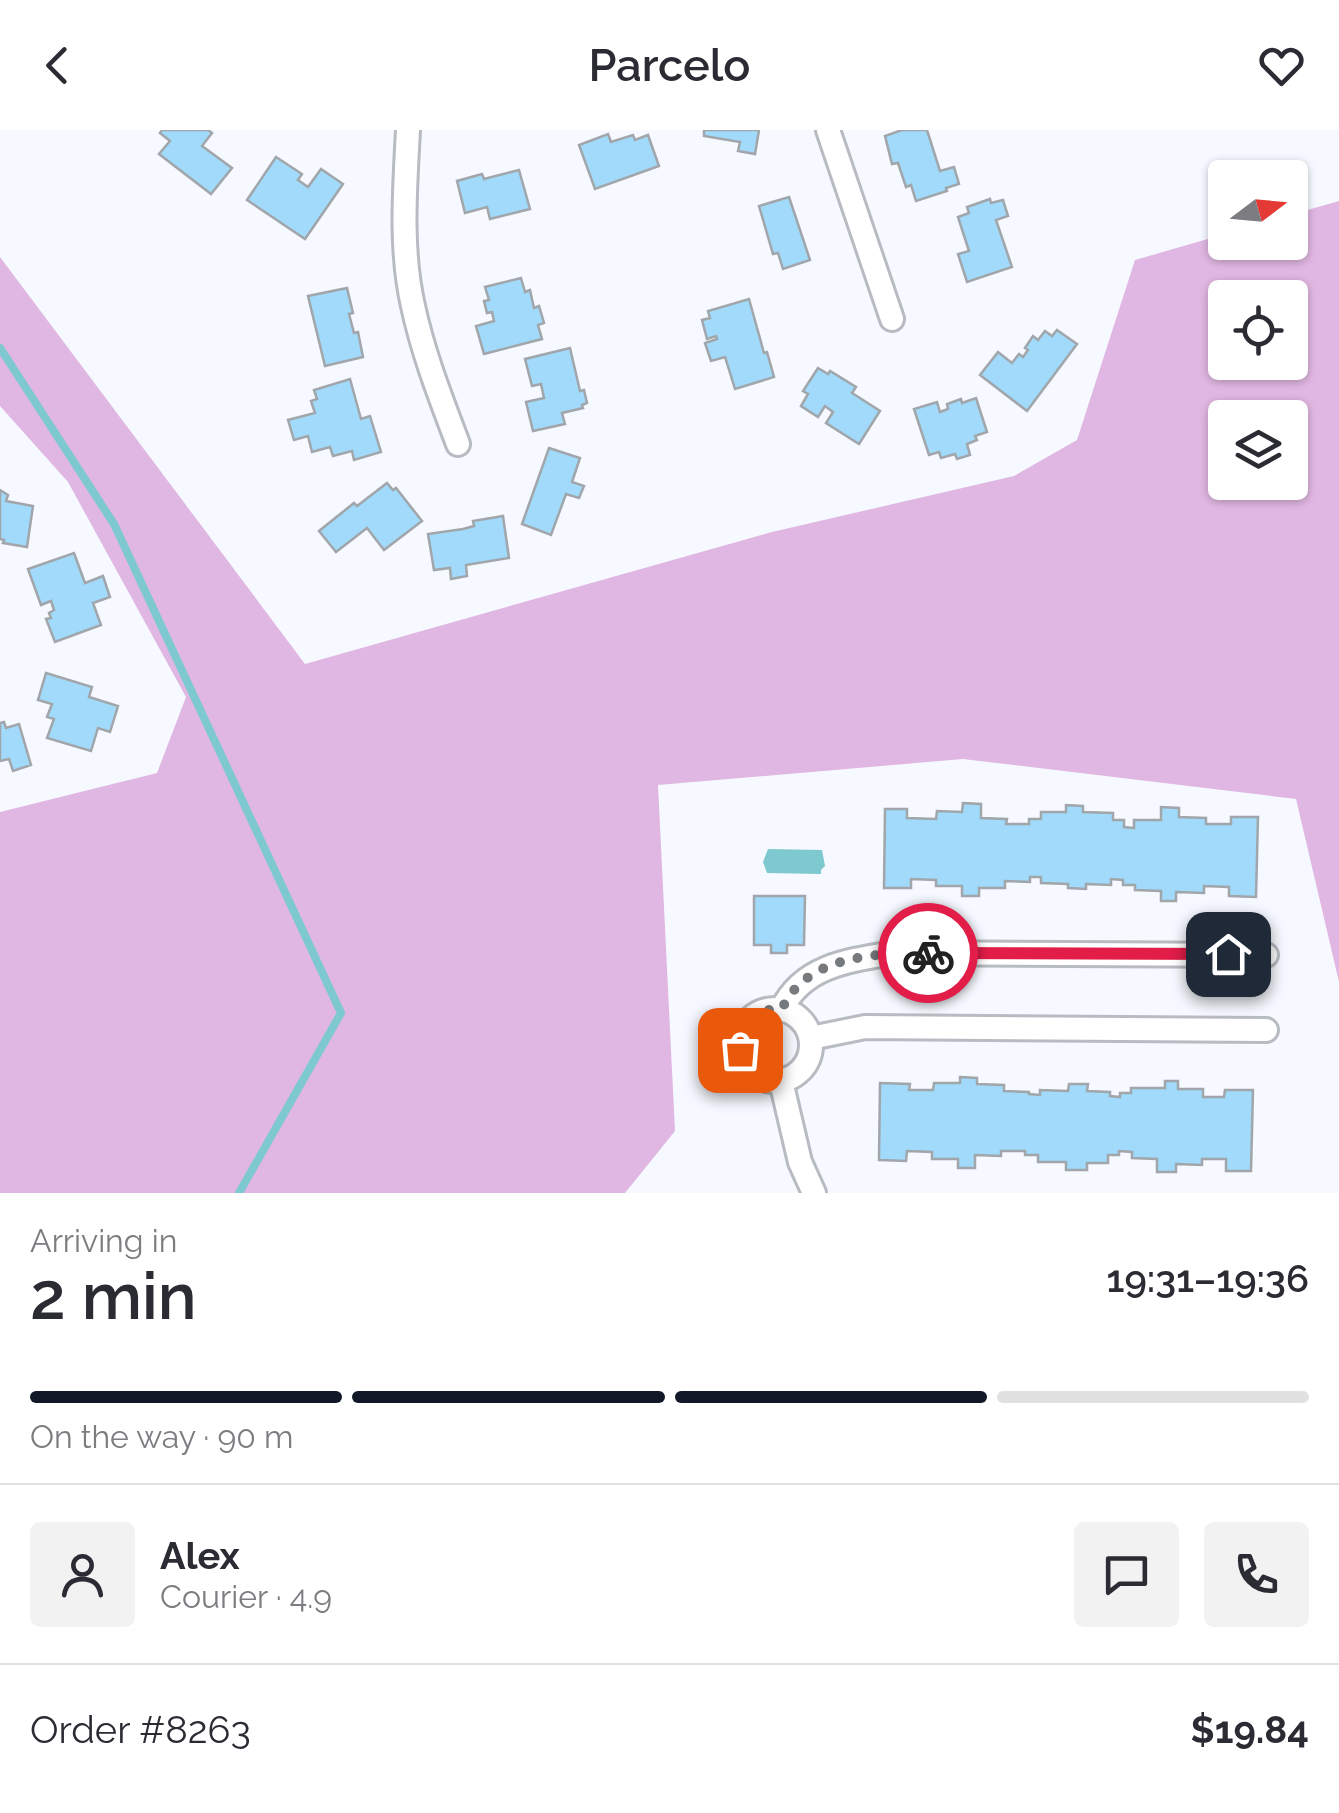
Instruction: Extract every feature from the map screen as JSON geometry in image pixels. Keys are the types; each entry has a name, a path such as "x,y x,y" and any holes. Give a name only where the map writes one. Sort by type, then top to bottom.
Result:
{"street":[{"path":"408,130 405,237 412,304 433,379 458,444"},
{"path":"828,130 892,319"},
{"path":"782,1009 788,996 805,979 834,964 894,953 1266,955"},
{"path":"771,1009 782,1009 801,1019 811,1038 808,1061 802,1070 781,1081 758,1077 749,1070 740,1050 740,1038 751,1018 771,1009"},
{"path":"811,1038 864,1027 1266,1030"},
{"path":"781,1081 800,1162 814,1193"}],"shaded area":[{"path":"1339,201 1339,982 1296,799 963,759 658,785 675,1131 625,1193 0,1193 0,812 157,773 186,697 68,482 0,406 0,257 305,664 772,532 1014,476 1077,440 1135,260 1208,239 1208,260 1308,260 1308,210"}],"water":[{"path":"768,849 822,850 825,866 821,874 767,873 763,862"}],"building":[{"path":"704,130 759,130 755,154 738,151 740,142 704,136"},
{"path":"902,130 927,130 940,171 954,167 959,184 916,201 911,185 906,187 898,163 892,164 885,136"},
{"path":"160,133 212,133 202,146 232,168 211,194 159,154 170,141"},
{"path":"608,134 611,142 648,135 659,166 595,189 579,145"},
{"path":"276,157 302,174 298,180 308,187 321,169 343,184 305,239 247,200"},
{"path":"519,170 530,209 490,219 487,207 465,213 457,181"},
{"path":"789,197 810,260 783,269 778,253 773,254 759,206"},
{"path":"990,199 991,203 1003,200 1008,216 996,220 1012,267 967,282 958,254 969,251 958,217 969,213 967,207"},
{"path":"521,278 525,292 530,290 534,308 539,306 544,323 538,325 542,339 484,354 476,326 494,321 492,312 487,313 485,287"},
{"path":"347,288 353,313 349,314 363,357 325,366 308,296"},
{"path":"749,299 774,377 735,389 725,357 711,361 705,343 717,339 707,339 702,320 710,318 708,311"},
{"path":"1057,330 1077,344 1027,411 980,375 998,352 1012,363 1019,354 1023,357 1033,336 1038,340 1045,331 1052,336"},
{"path":"570,348 580,391 584,390 587,403 583,408 562,413 565,424 533,431 526,402 544,398 541,384 532,386 525,359"},
{"path":"818,368 856,387 852,393 880,411 859,444 826,423 833,412 825,406 818,417 801,406 808,394 803,391"},
{"path":"350,379 361,419 370,416 381,452 354,460 352,451 333,456 330,447 312,452 308,436 294,440 288,420 315,413 311,401 317,399 314,390"},
{"path":"976,398 987,432 967,444 970,455 957,459 955,454 941,458 939,452 929,455 914,409 937,402 940,412 948,409 947,404"},
{"path":"549,448 580,458 572,482 584,486 579,498 566,494 551,535 522,524"},
{"path":"387,483 393,490 396,488 422,521 384,550 367,528 336,552 319,531"},
{"path":"0,490 8,495 6,501 33,506 27,547 0,539"},
{"path":"503,516 509,558 466,565 467,576 451,579 450,568 434,570 428,534 463,529 474,526 473,521"},
{"path":"74,553 85,583 103,576 110,597 93,603 101,625 55,642 46,619 51,618 49,613 54,610 51,601 41,605 28,569"},
{"path":"46,673 92,687 89,697 118,706 110,732 98,728 91,751 47,738 54,719 47,717 52,704 38,700"},
{"path":"4,722 6,728 19,724 31,765 13,771 9,759 0,761 0,723"},
{"path":"963,803 981,804 981,818 1007,819 1006,824 1029,824 1029,819 1041,819 1041,812 1066,812 1066,805 1083,806 1083,812 1113,813 1113,820 1124,820 1124,827 1134,828 1134,820 1161,820 1161,807 1179,808 1179,817 1206,818 1206,824 1231,824 1231,817 1258,817 1256,897 1229,896 1229,887 1204,886 1204,893 1176,892 1176,901 1161,901 1161,891 1135,890 1135,885 1123,885 1123,880 1111,879 1111,885 1086,884 1086,889 1041,883 1041,877 1030,877 1030,882 1005,881 1005,888 979,888 979,896 962,896 962,886 936,886 936,880 911,879 911,888 884,888 885,809 907,809 907,818 936,819 937,811 962,812"},
{"path":"754,896 805,896 804,945 787,945 787,953 771,953 771,945 754,945"},
{"path":"960,1077 977,1078 977,1084 1004,1085 1004,1091 1040,1095 1040,1090 1068,1091 1069,1084 1088,1084 1087,1091 1110,1092 1110,1096 1120,1097 1120,1093 1131,1093 1131,1088 1165,1088 1165,1081 1178,1081 1178,1089 1203,1089 1203,1097 1224,1097 1225,1090 1253,1090 1251,1171 1226,1171 1226,1159 1202,1159 1202,1165 1176,1164 1176,1172 1157,1172 1157,1159 1132,1158 1132,1152 1119,1151 1119,1155 1108,1155 1108,1163 1087,1163 1087,1170 1066,1170 1066,1162 1038,1162 1038,1155 1025,1155 1025,1151 1001,1151 1001,1156 975,1155 975,1168 958,1168 958,1159 932,1159 932,1152 907,1151 906,1161 879,1160 880,1083 910,1084 909,1090 933,1090 934,1083 960,1083"}],"waterway":[{"path":"0,348 114,524 341,1013 239,1193"}],"way so far":[{"path":"740,1050 740,1038 751,1018 760,1012 782,1009 788,996 805,979 834,964 894,953 928,953"}],"route":[{"path":"928,953 1228,954"}]}
